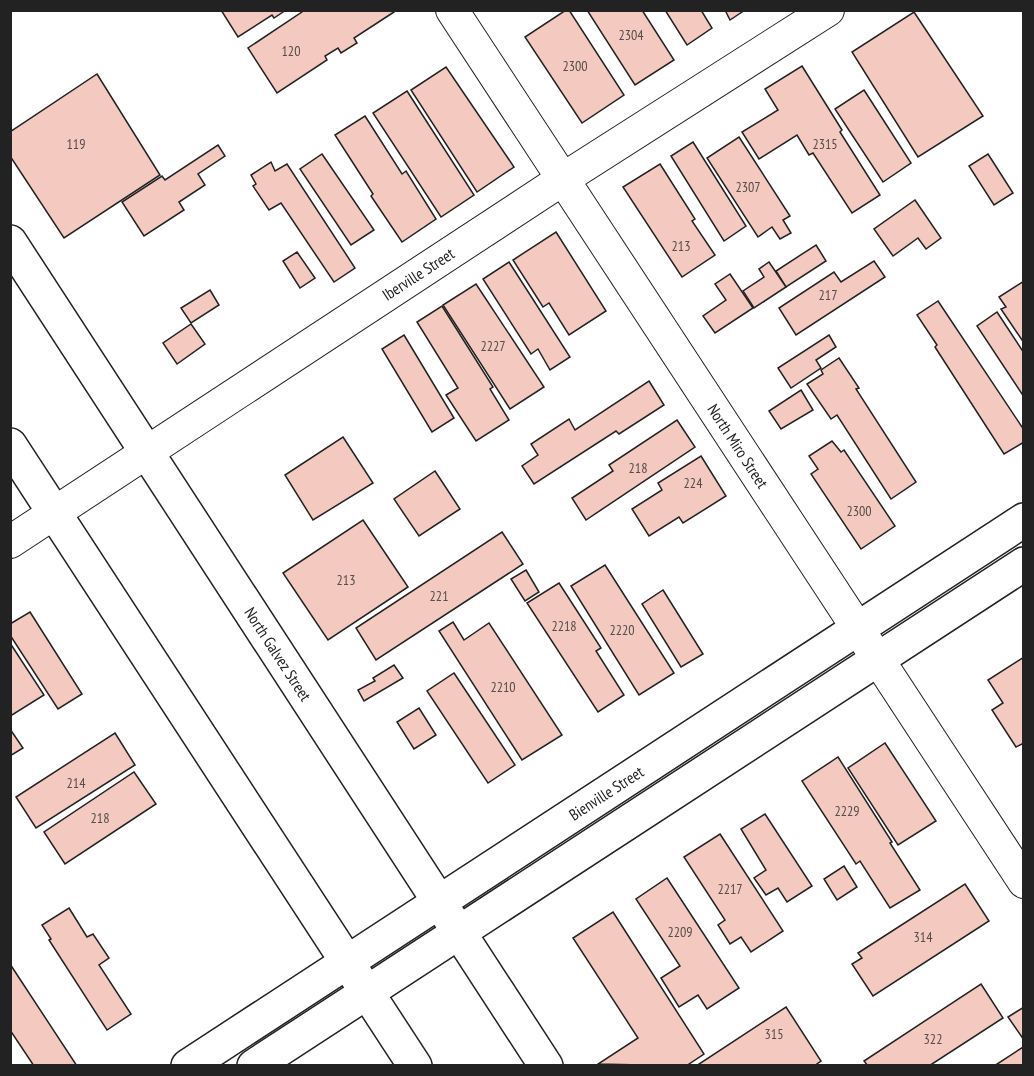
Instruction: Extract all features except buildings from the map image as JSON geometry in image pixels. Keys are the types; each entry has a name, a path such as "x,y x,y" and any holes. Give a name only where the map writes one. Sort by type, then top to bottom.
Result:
{"street":[{"name":"North Miro Street","path":"452,10 1023,882"},
{"name":"Iberville Street","path":"10,542 563,179 828,10"},
{"name":"North Galvez Street","path":"10,242 546,1065"},
{"path":"10,445 415,1065"},
{"name":"Bienville Street","path":"188,1065 1023,520"},
{"path":"254,1065 1023,564"}]}
